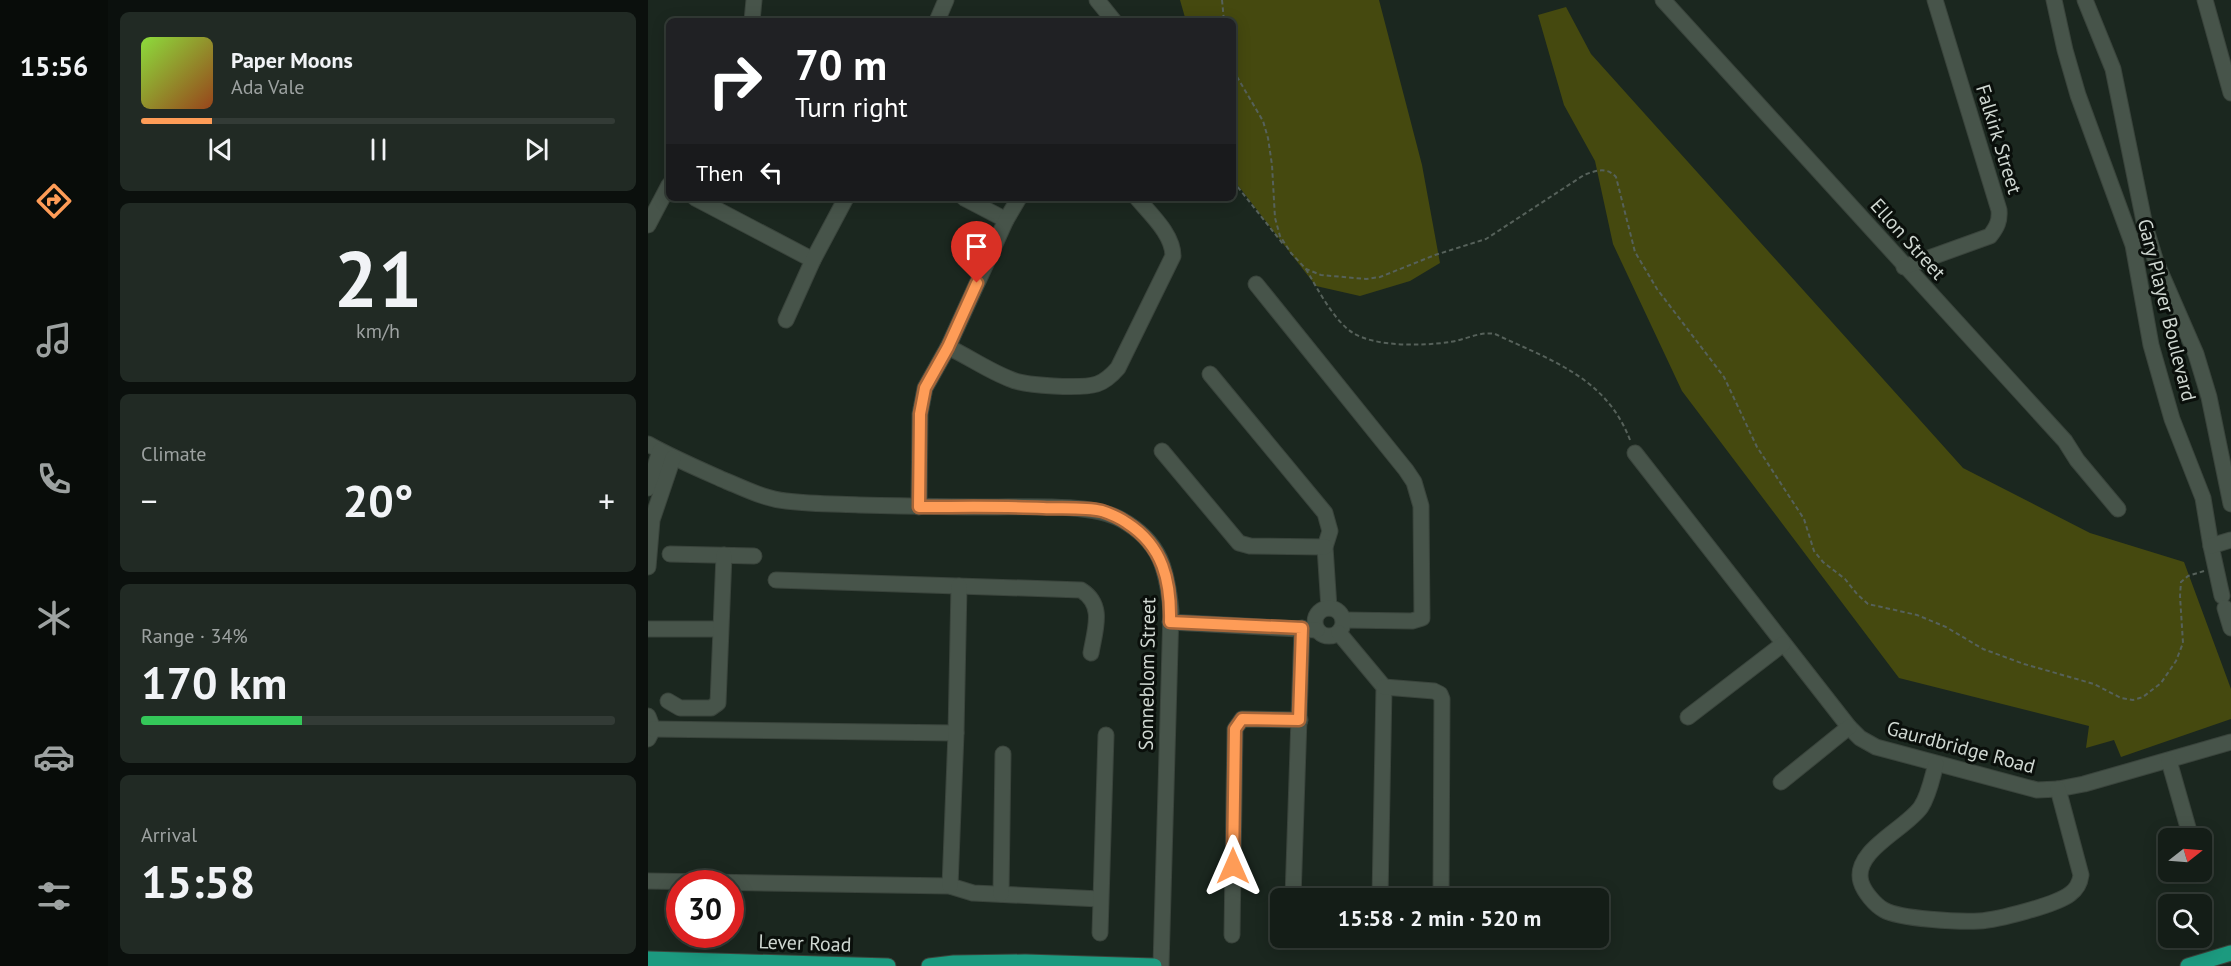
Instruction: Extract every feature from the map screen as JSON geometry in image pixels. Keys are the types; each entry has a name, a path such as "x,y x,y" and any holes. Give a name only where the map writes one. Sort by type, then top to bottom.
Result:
{"main road":[{"path":"2188,966 2231,953"},
{"name":"Lever Road","path":"648,959 888,966"},
{"path":"929,966 1025,962 1154,966"}],"street":[{"path":"752,18 754,0"},
{"path":"938,18 946,0"},
{"path":"1097,0 1112,18"},
{"name":"Ellon Street","path":"1663,0 2065,441 2077,460 2118,510"},
{"name":"Falkirk Street","path":"1905,267 1990,236 1998,225 1999,218 1999,210 1935,0"},
{"name":"Gary Player Boulevard","path":"2054,0 2078,95 2133,245 2151,345 2172,419 2204,498 2211,546 2231,628"},
{"name":"Gary Player Boulevard","path":"2085,0 2105,46 2115,78 2145,226 2156,262 2196,354 2209,397 2231,504"},
{"path":"2205,0 2231,93"},
{"path":"648,225 666,191"},
{"path":"701,201 813,260"},
{"path":"786,320 813,260 844,201"},
{"path":"970,201 1006,220"},
{"path":"919,507 920,414 925,388 948,347 1006,220 1017,201"},
{"path":"948,347 1011,380 1029,384 1088,386 1098,384 1112,376 1173,256 1169,240 1139,201"},
{"path":"1256,284 1407,470 1418,490 1421,506 1422,618 1412,621 1341,626"},
{"path":"1210,374 1322,507 1329,522 1330,531 1325,547 1329,608"},
{"path":"648,488 660,451"},
{"path":"648,567 649,534 657,501 660,451"},
{"name":"Sonneblom Street","path":"660,451 759,495 784,501 919,507 1076,509 1102,512 1120,519 1146,538 1162,562 1167,578 1170,617 1161,966"},
{"path":"1162,451 1239,543 1250,546 1325,547"},
{"name":"Gaurdbridge Road","path":"1635,453 1848,727 1860,738 1876,747 2031,790 2058,789 2169,761 2231,742"},
{"path":"2211,546 2231,540"},
{"path":"670,554 754,556"},
{"path":"668,701 680,708 717,706 724,555"},
{"path":"776,580 1081,590 1089,595 1096,607 1091,653"},
{"path":"950,886 959,586"},
{"path":"1293,888 1299,720 1311,626 1320,611 1329,608 1338,611 1341,626 1384,687 1380,888"},
{"path":"1170,617 1311,626 1324,636 1334,636 1341,626"},
{"path":"648,629 720,628"},
{"path":"1688,717 1783,644"},
{"path":"1384,687 1434,691 1440,694 1442,699 1441,888"},
{"path":"1232,935 1235,729 1242,719 1299,720"},
{"path":"1781,782 1848,727"},
{"path":"650,728 956,733"},
{"path":"1100,933 1106,735"},
{"path":"1001,894 1003,754"},
{"path":"2169,761 2188,828"},
{"path":"1936,764 1921,807 1862,862 1860,880 1864,889 1878,906 1894,914 1954,920 1992,920 2072,893 2081,875 2058,789"},
{"path":"648,881 950,886 973,893 1100,899"}],"path":[{"path":"1222,0 1224,18"},
{"path":"1236,75 1263,121 1272,165 1275,218 1280,236 1290,253"},
{"path":"1306,269 1321,275 1347,278 1380,277 1486,238 1584,175 1596,170 1612,172 1616,177 1635,252 1657,289 1724,377 1757,447 1804,519 1814,550 1823,562 1845,579 1868,604 1917,615 1946,627 1983,649 2024,664 2094,684 2121,698 2133,700 2152,692 2161,682 2175,661 2183,643 2181,582 2188,576 2216,567"},
{"path":"1236,185 1290,253 1306,269 1339,320 1352,332 1368,339 1406,344 1446,343 1464,340 1486,332 1495,334 1571,369 1596,390 1611,405 1624,425 1635,453"}],"green space":[{"path":"1180,0 1379,0 1422,165 1440,263 1410,281 1360,296 1316,286 1236,183 1236,18 1185,18"},
{"path":"1566,7 1591,54 1963,468 2090,533 2184,562 2231,689 2231,719 2121,757 2114,740 2086,748 2089,726 1899,678 1682,391 1613,244 1595,161 1564,105 1538,15"}],"route":[{"path":"977,283 948,347 925,388 920,414 919,507 1028,507 1102,512 1134,528 1155,549 1167,578 1170,622 1302,628 1299,720 1242,719 1236,724 1233,866"}]}
